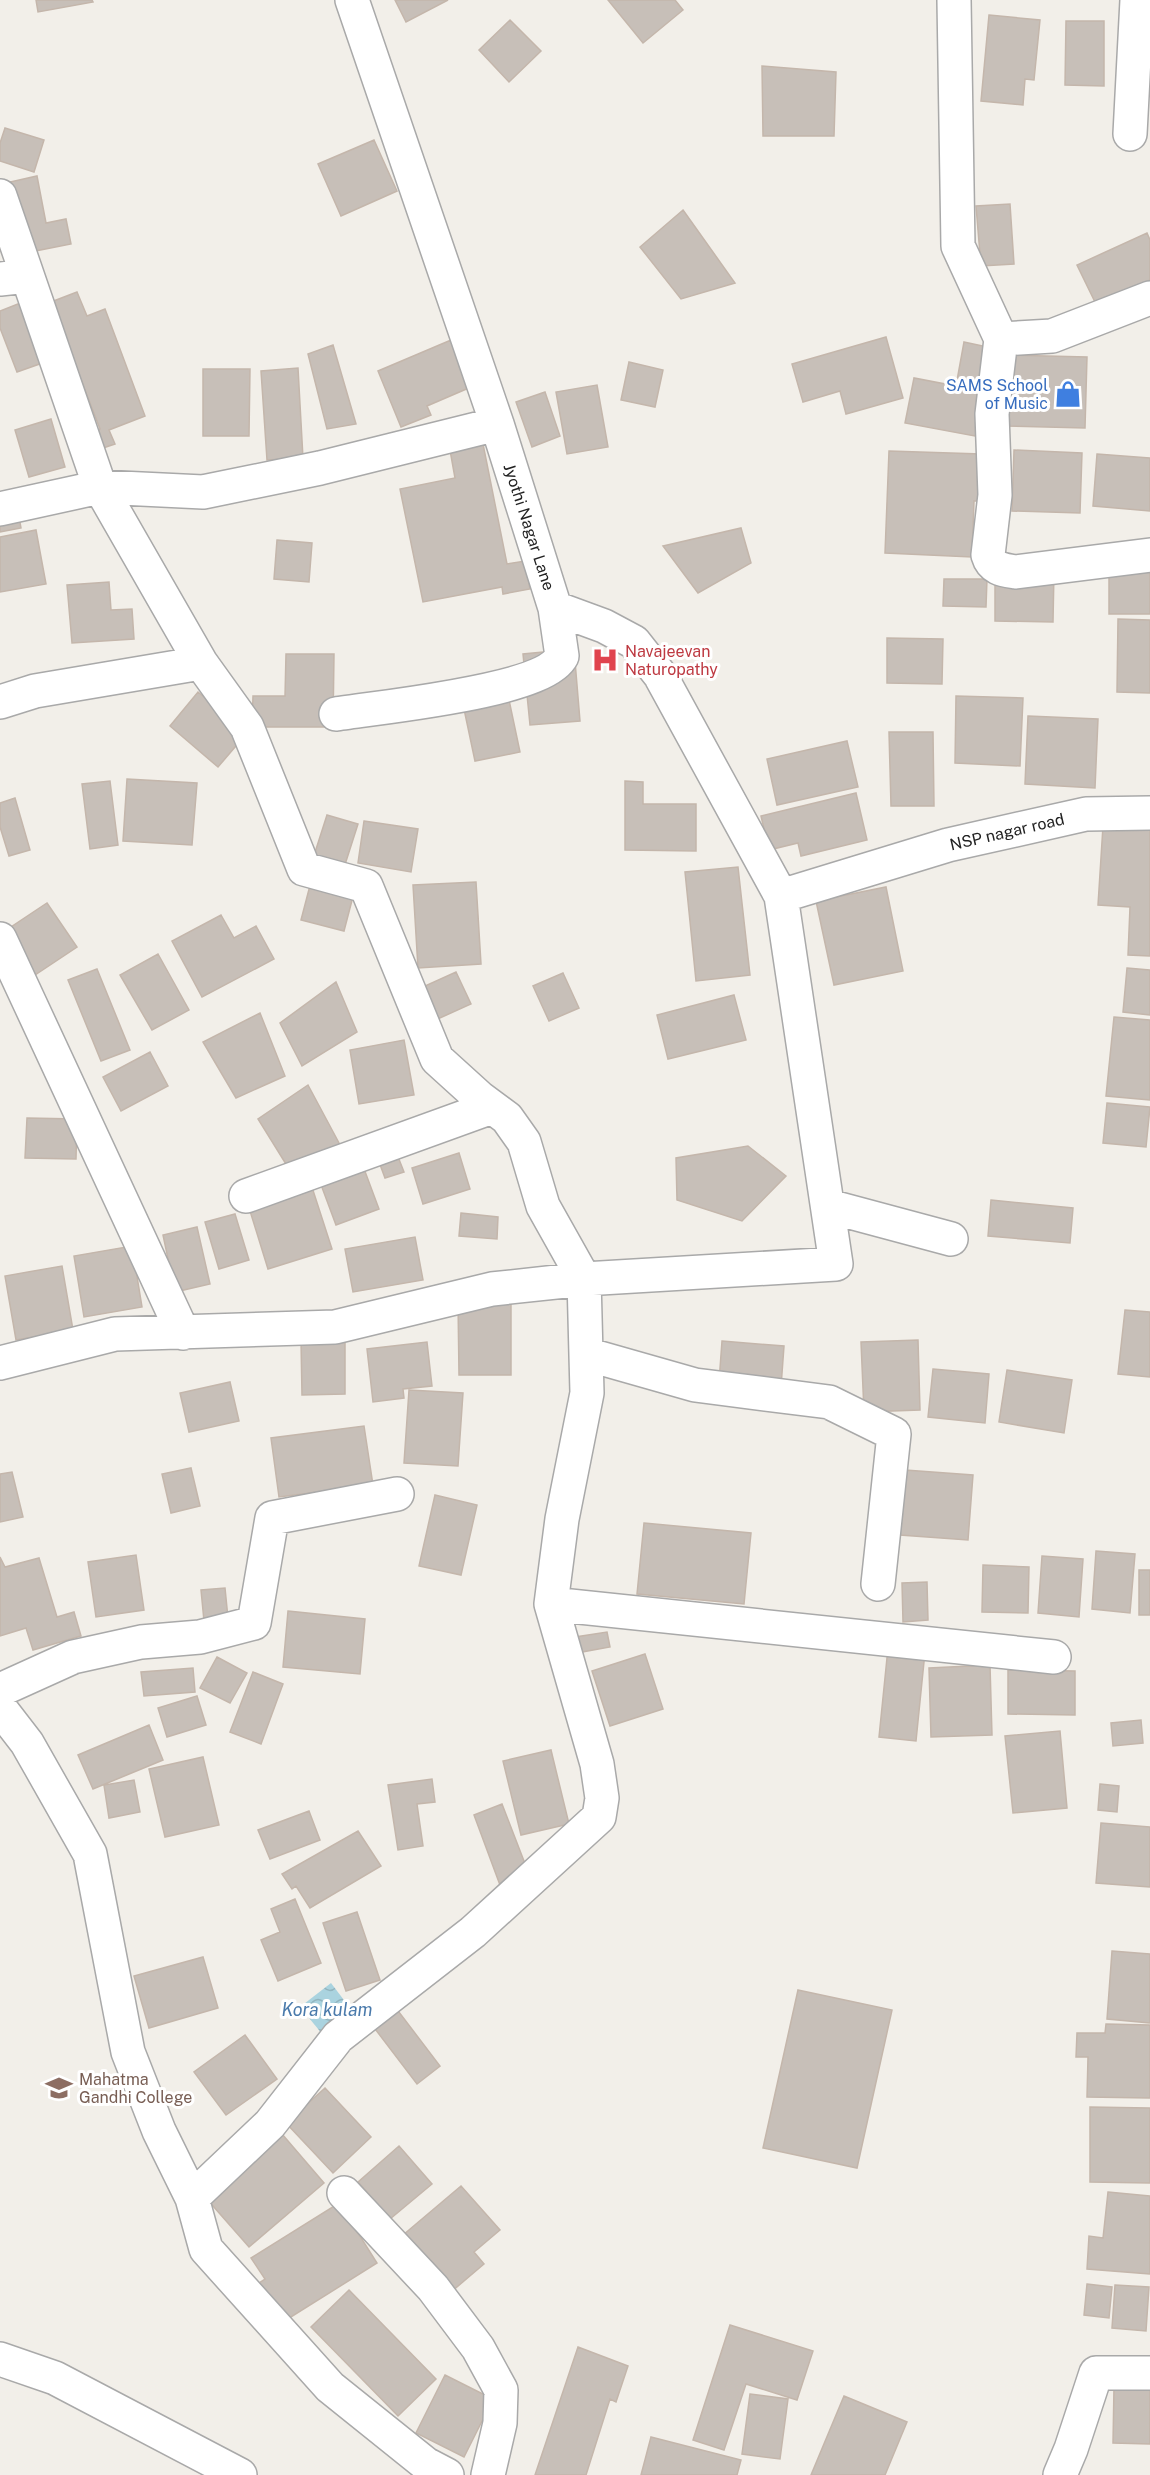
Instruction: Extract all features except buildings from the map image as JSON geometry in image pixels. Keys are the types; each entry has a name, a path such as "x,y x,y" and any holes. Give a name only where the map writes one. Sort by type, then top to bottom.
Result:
{"street":[{"name":"Jyothi Nagar Lane","path":"352,0 497,424 555,608 617,632 634,642 653,667 781,896"},
{"path":"954,0 958,246 1001,339 992,414 995,495 988,555 990,562 997,568 1016,572 1150,555"},
{"path":"1130,134 1137,0"},
{"path":"0,196 14,277 100,487 201,663 248,728 304,869 366,886 437,1059 507,1118 524,1142 543,1206 584,1279 587,1393 562,1519 551,1604 597,1764 602,1798 599,1817 473,1932 338,2037 270,2124 192,2198"},
{"path":"1001,339 1052,336 1150,298"},
{"path":"0,509 100,487 203,492 320,468 497,424"},
{"path":"336,714 475,694 551,669 562,656 555,608"},
{"path":"0,702 34,691 201,663"},
{"name":"NSP nagar road","path":"781,896 948,845 1086,814 1150,813"},
{"path":"0,1363 115,1334 335,1327 492,1289 584,1279 836,1264 781,896"},
{"path":"0,939 183,1333"},
{"path":"246,1196 492,1107"},
{"path":"828,1206 951,1239"},
{"path":"586,1354 695,1385 829,1402 894,1434 878,1584"},
{"path":"0,1690 73,1658 141,1642 200,1637 254,1623 272,1518 397,1494"},
{"path":"551,1604 1054,1657"},
{"path":"0,1708 27,1743 90,1854 128,2052 159,2131 192,2198 206,2249 330,2387 426,2464 447,2475"},
{"path":"345,2193 433,2288 478,2348 501,2390 500,2423 488,2475"},
{"path":"0,2359 55,2378 240,2475"},
{"path":"1060,2475 1096,2373 1150,2373"}],"water":[{"name":"Kora kulam","path":"331,1983 353,2012 323,2035 300,2007"}],"place":[{"name":"SAMS School of Music","path":"1068,394"},
{"name":"Navajeevan Naturopathy","path":"605,660"},
{"name":"Mahatma Gandhi College","path":"59,2088"}]}
